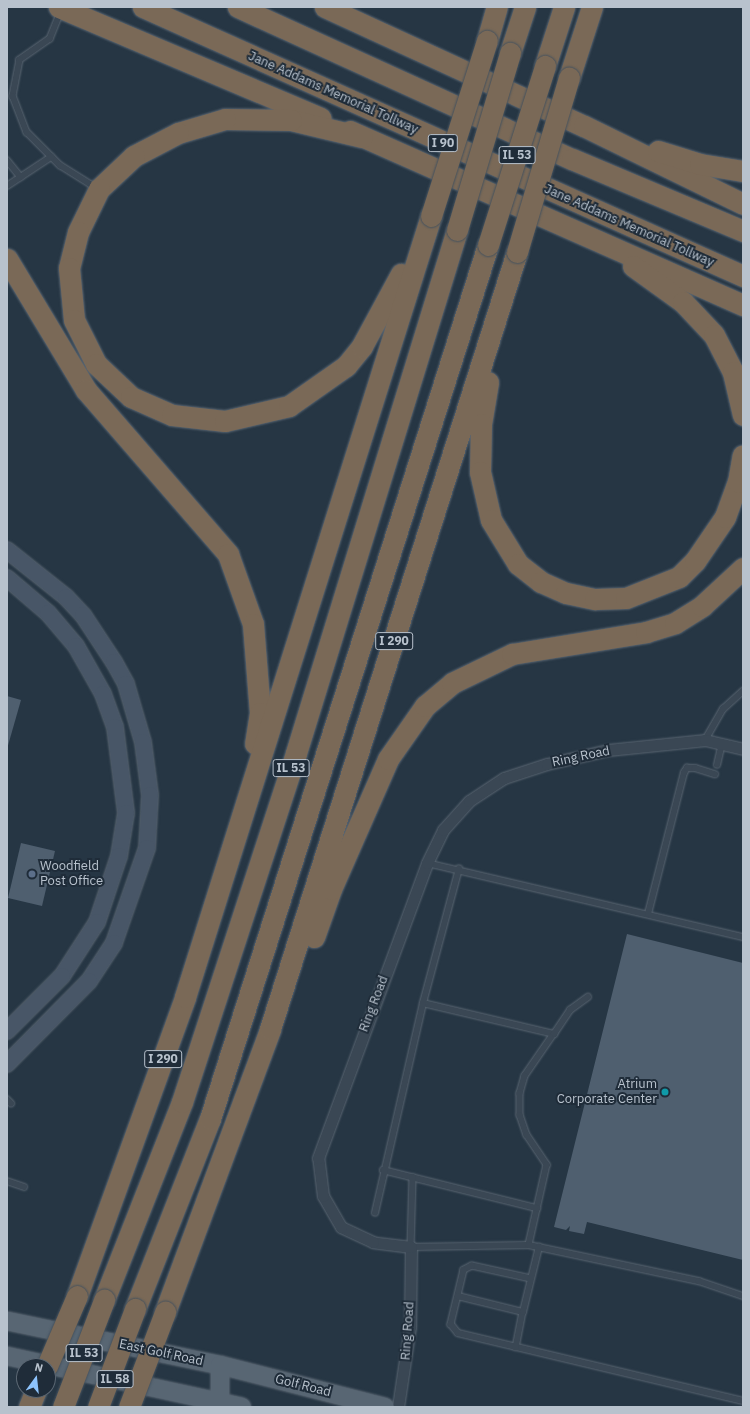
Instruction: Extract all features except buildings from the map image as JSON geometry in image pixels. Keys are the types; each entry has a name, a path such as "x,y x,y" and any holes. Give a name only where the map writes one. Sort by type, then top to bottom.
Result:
{"highway":[{"name":"Jane Addams Memorial Tollway","path":"143,7 743,276"},
{"path":"238,7 572,159 743,231"},
{"path":"325,7 407,48 584,126 743,204"},
{"path":"345,7 407,48"},
{"path":"488,7 488,37"},
{"path":"488,37 497,7"},
{"name":"IL 53","path":"63,1407 182,1102 298,745 525,7"},
{"name":"IL 53","path":"98,1407 215,1104 564,7"},
{"path":"584,34 592,7"},
{"path":"584,34 602,7"},
{"path":"61,8 220,72 362,137 566,225 743,305"},
{"name":"I 290","path":"129,1407 270,1029 517,252 569,78 584,34"},
{"name":"I 290","path":"50,1358 77,1296 185,998 243,819 423,235 431,216 488,37"},
{"path":"362,137 291,120 225,118 157,142 114,172 90,201 71,252 69,284 74,320 86,351 110,380 138,401 185,418 225,421 263,415 289,406 328,380 362,346 423,235"},
{"path":"584,126 700,164 743,171"},
{"path":"566,225 646,274 700,319 714,335 733,372 743,415"},
{"path":"7,259 86,390 196,514 228,554 241,583 253,624 260,713 243,819"},
{"path":"506,286 483,408 480,472 487,509 502,544 518,564 541,582 566,593 595,600 637,595 679,577 695,561 725,517 738,482 743,455"},
{"path":"270,1029 310,951 331,889 380,777 400,738 425,706 464,674 512,654 646,632 675,623 702,606 743,568"}],"main road":[{"name":"East Golf Road","path":"7,1321 220,1365"},
{"name":"IL 58","path":"7,1356 221,1404 242,1407"},
{"path":"220,1365 221,1404"},
{"name":"Golf Road","path":"220,1365 385,1407"}],"street":[{"path":"7,550 66,597 83,615 114,662 136,717 150,795 147,848 141,873 114,943 90,981 7,1064"},
{"path":"7,578 48,614 76,646 103,694 115,727 126,813 120,856 97,922 62,976 7,1032"},
{"name":"Ring Road","path":"398,1407 410,1327 411,1247 373,1242 341,1227 323,1196 318,1158 427,863 443,830 468,801 504,778 608,750 705,740 743,749"}],"lane":[{"path":"61,8 50,39 20,60 13,92 27,132 50,157 75,177 99,189"},
{"path":"7,95 13,92"},
{"path":"7,186 50,157"},
{"path":"7,160 21,177"},
{"path":"705,740 723,709 743,691"},
{"path":"717,765 722,744"},
{"path":"648,914 684,773 687,768 695,768 715,774"},
{"path":"427,863 460,869 743,937"},
{"path":"375,1214 383,1170 423,1003 460,869"},
{"path":"529,1245 547,1165 527,1135 520,1115 520,1093 525,1076 570,1010 588,997"},
{"path":"423,1003 554,1034"},
{"path":"383,1170 537,1208"},
{"path":"413,1177 411,1247 529,1245 700,1281 743,1296"},
{"path":"7,1181 24,1187"},
{"path":"516,1347 539,1247"},
{"path":"531,1280 472,1266 464,1270 451,1324 458,1333 743,1401"},
{"path":"458,1296 523,1312"}],"place":[{"name":"Woodfield Post Office","path":"32,874"},
{"name":"Atrium Corporate Center","path":"665,1092"}]}
